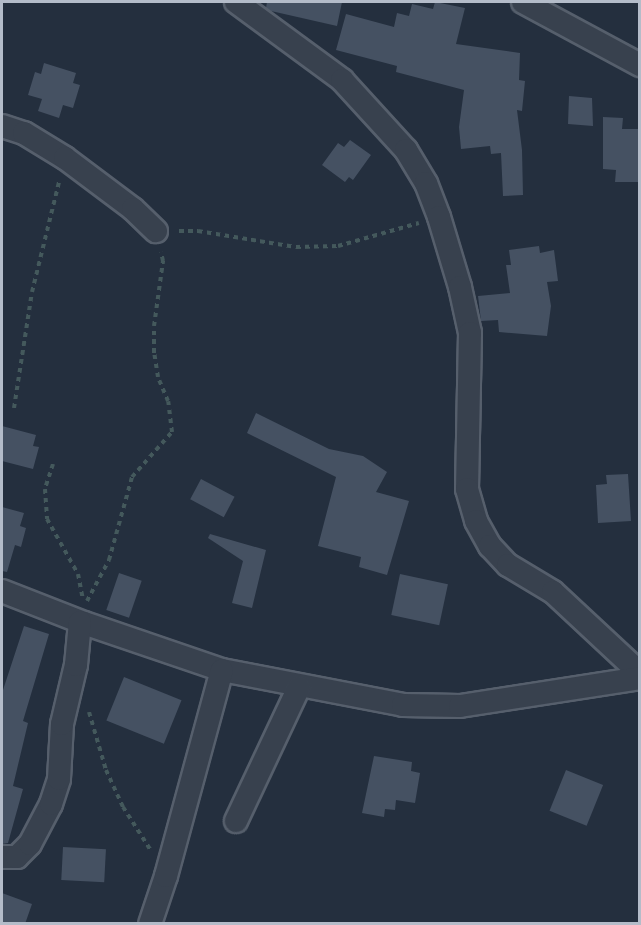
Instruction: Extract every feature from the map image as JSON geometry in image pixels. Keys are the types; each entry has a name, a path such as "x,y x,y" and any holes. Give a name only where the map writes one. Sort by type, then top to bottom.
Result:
{"street":[{"path":"236,2 342,80 406,150 426,183 440,217 460,287 470,333 467,489 476,521 490,546 508,565 553,592 639,673"},
{"path":"524,2 639,65"},
{"path":"2,126 24,133 65,158 133,209 156,231"},
{"path":"2,591 80,622 222,670 299,687 403,705 460,706 639,678"},
{"path":"2,857 17,857 30,844 51,804 59,779 62,724 76,665 80,622"},
{"path":"150,924 166,876 222,670"},
{"path":"236,821 299,687"}],"path":[{"path":"14,408 32,292 65,158"},
{"path":"53,464 45,489 47,519 78,574 83,590 84,608 109,560 132,477 172,432 168,401 158,377 154,352 154,326 163,261 156,231 198,231 296,247 338,246 440,217"},
{"path":"88,707 106,770 123,807 166,876"}],"building":[{"path":"267,2 342,2 337,26 271,11 266,8"},
{"path":"435,2 465,8 456,44 520,53 519,80 525,81 522,111 517,110 522,150 523,195 503,196 501,153 491,154 490,146 461,149 459,127 464,90 396,72 397,66 336,50 346,14 394,27 397,13 409,16 412,4 433,9"},
{"path":"44,63 76,73 73,83 80,85 73,108 63,105 59,118 38,111 42,99 28,95 35,72 41,74"},
{"path":"569,96 592,98 593,126 568,124"},
{"path":"603,117 623,118 622,129 639,129 639,182 615,182 616,170 603,169"},
{"path":"350,140 371,155 353,180 349,177 345,182 322,165 338,143 344,147"},
{"path":"539,246 540,253 554,250 558,281 547,282 551,306 547,336 499,332 498,320 481,321 478,296 510,293 506,265 511,265 509,250"},
{"path":"256,413 329,449 363,456 387,472 376,492 409,501 387,575 359,567 361,557 318,546 336,477 247,433"},
{"path":"2,426 36,435 33,446 39,447 33,469 2,461"},
{"path":"628,474 631,521 598,523 596,485 607,484 606,475"},
{"path":"201,479 235,497 224,517 190,499"},
{"path":"2,507 24,513 20,526 26,528 21,547 15,545 7,572 2,571"},
{"path":"210,534 266,550 252,608 232,603 243,561 208,538"},
{"path":"119,573 142,581 129,618 106,610"},
{"path":"400,574 448,584 439,625 391,615"},
{"path":"24,626 49,634 23,721 28,723 13,786 23,789 8,843 2,844 2,693"},
{"path":"124,677 181,700 164,744 106,721"},
{"path":"374,756 412,762 411,771 420,773 415,803 396,800 395,810 385,809 384,817 362,813"},
{"path":"566,770 603,785 587,826 550,811"},
{"path":"63,847 106,849 104,882 61,880"},
{"path":"2,893 32,904 25,924 2,924"}]}
